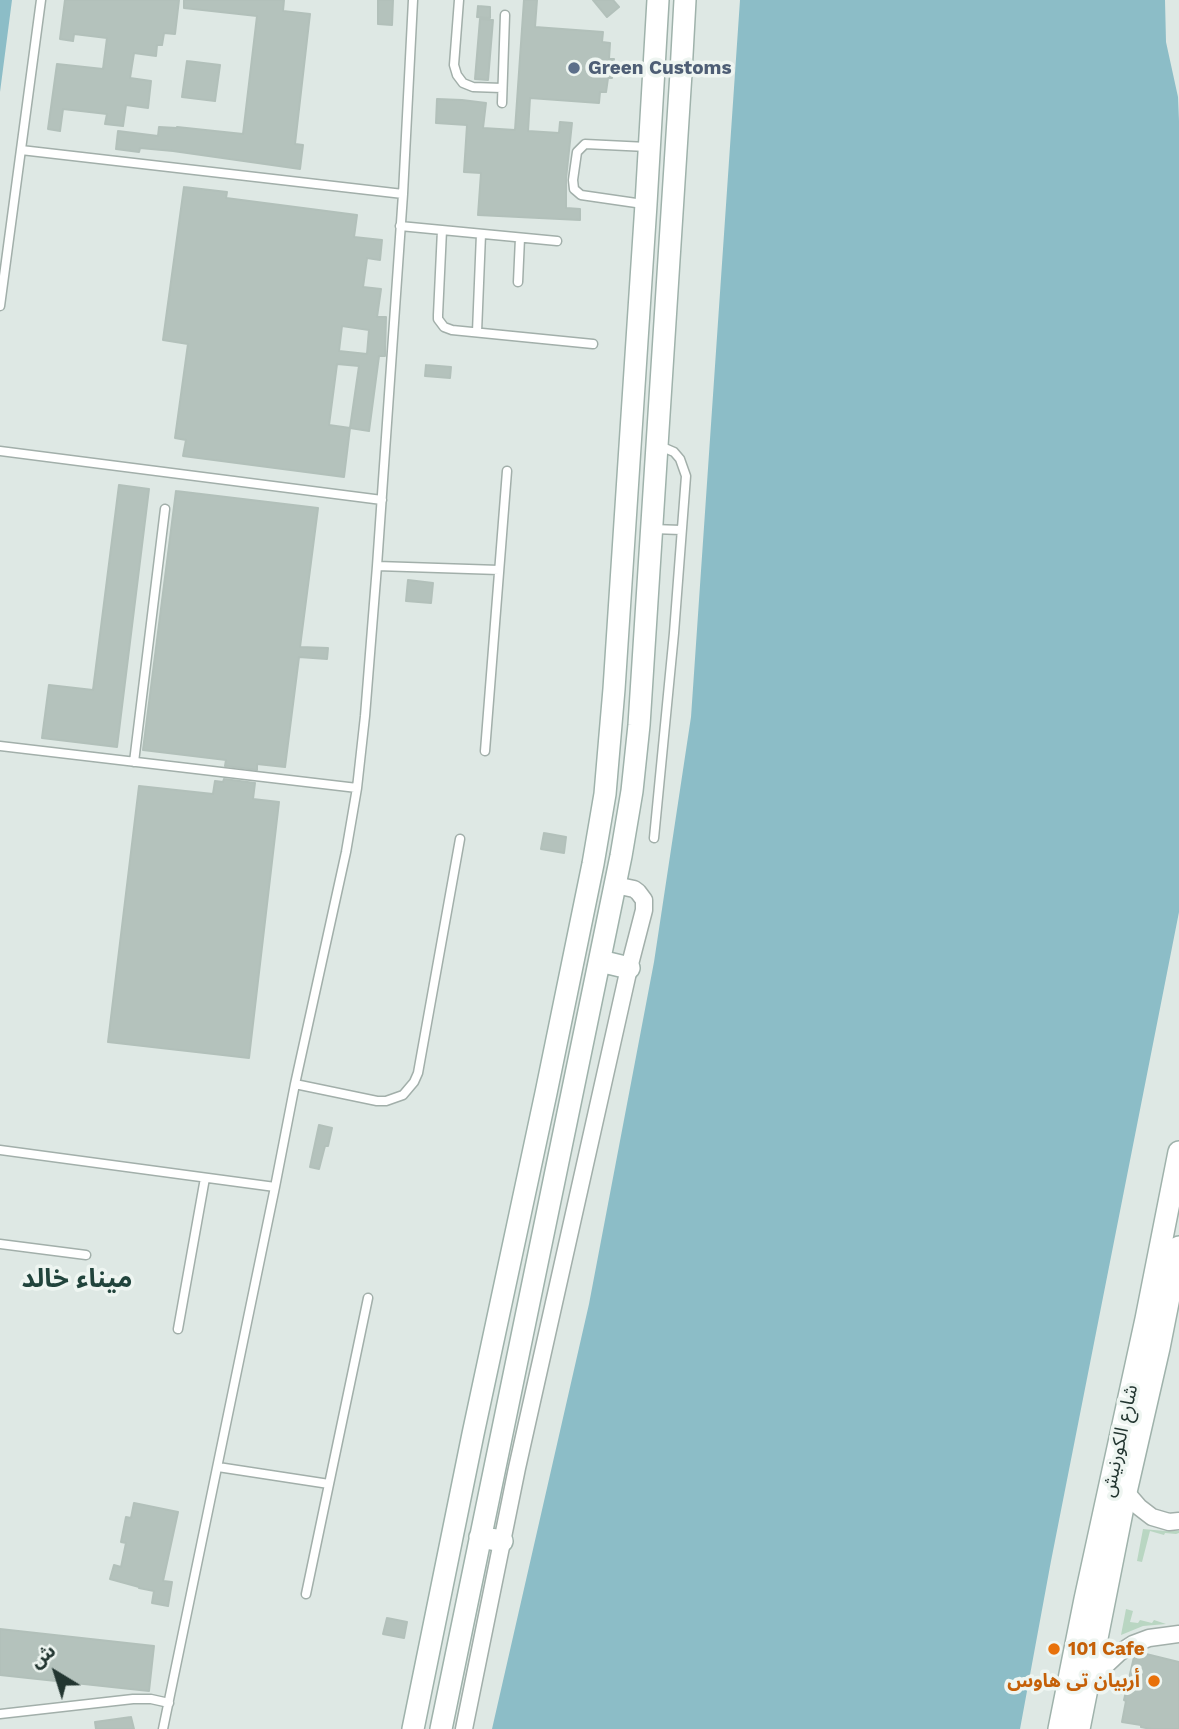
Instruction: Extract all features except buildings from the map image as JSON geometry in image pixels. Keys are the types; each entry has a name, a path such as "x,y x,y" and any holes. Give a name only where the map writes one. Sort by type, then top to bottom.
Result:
{"street":[{"path":"412,1729 546,1093 605,794 658,0"},
{"path":"442,1722 629,813 636,758 685,0"},
{"path":"464,1729 517,1468 645,905 638,891 615,885"},
{"path":"600,961 629,968"},
{"name":"شارع الكورنيش","path":"1059,1729 1179,1152"},
{"name":"شارع الكورنيش","path":"1079,1729 1126,1492 1179,1247"},
{"path":"496,1462 517,1468"},
{"path":"1126,1492 1152,1517 1169,1522 1179,1521"},
{"path":"480,1537 502,1541"},
{"path":"440,1594 452,1594 458,1601 440,1690 442,1722"},
{"path":"1088,1682 1119,1653 1133,1644 1149,1638 1179,1634"}],"lane":[{"path":"0,306 41,0"},
{"path":"163,1729 295,1084 339,884 356,788 365,716 382,500 413,0"},
{"path":"459,0 454,65 457,75 463,83 473,87 502,88"},
{"path":"502,103 505,15"},
{"path":"646,204 580,195 574,189 573,180 577,152 585,144 650,147"},
{"path":"21,150 402,194"},
{"path":"400,226 556,242"},
{"path":"442,230 438,319 447,329 593,344"},
{"path":"477,332 481,234"},
{"path":"518,282 520,238"},
{"path":"654,838 686,476 680,459 674,452 657,445"},
{"path":"0,451 382,500"},
{"path":"485,751 507,471"},
{"path":"134,762 165,509"},
{"path":"651,529 681,530"},
{"path":"377,566 499,570"},
{"path":"0,746 356,788"},
{"path":"295,1084 386,1101 403,1095 414,1082 418,1073 460,839"},
{"path":"0,1150 275,1187"},
{"path":"178,1329 205,1178"},
{"path":"0,1244 86,1255"},
{"path":"306,1594 368,1298"},
{"path":"218,1467 329,1484"},
{"path":"0,1714 132,1699 169,1703"}],"green space":[{"path":"1143,1529 1179,1533 1164,1535 1150,1531 1142,1562 1137,1561"},
{"path":"1126,1609 1133,1611 1130,1622 1138,1623 1140,1620 1152,1623 1154,1620 1166,1624 1143,1626 1121,1635"}],"water":[{"path":"0,0 12,0 0,92"},
{"path":"740,0 1165,0 1166,42 1178,97 1179,121 1179,912 1020,1729 492,1729 589,1304 654,962 691,717"}],"place":[{"name":"Green Customs","path":"574,68"},
{"name":"101 Cafe","path":"1054,1649"},
{"name":"أربيان تى هاوس","path":"1154,1681"}],"district":[{"name":"ميناء خالد","path":"77,1279"}]}
